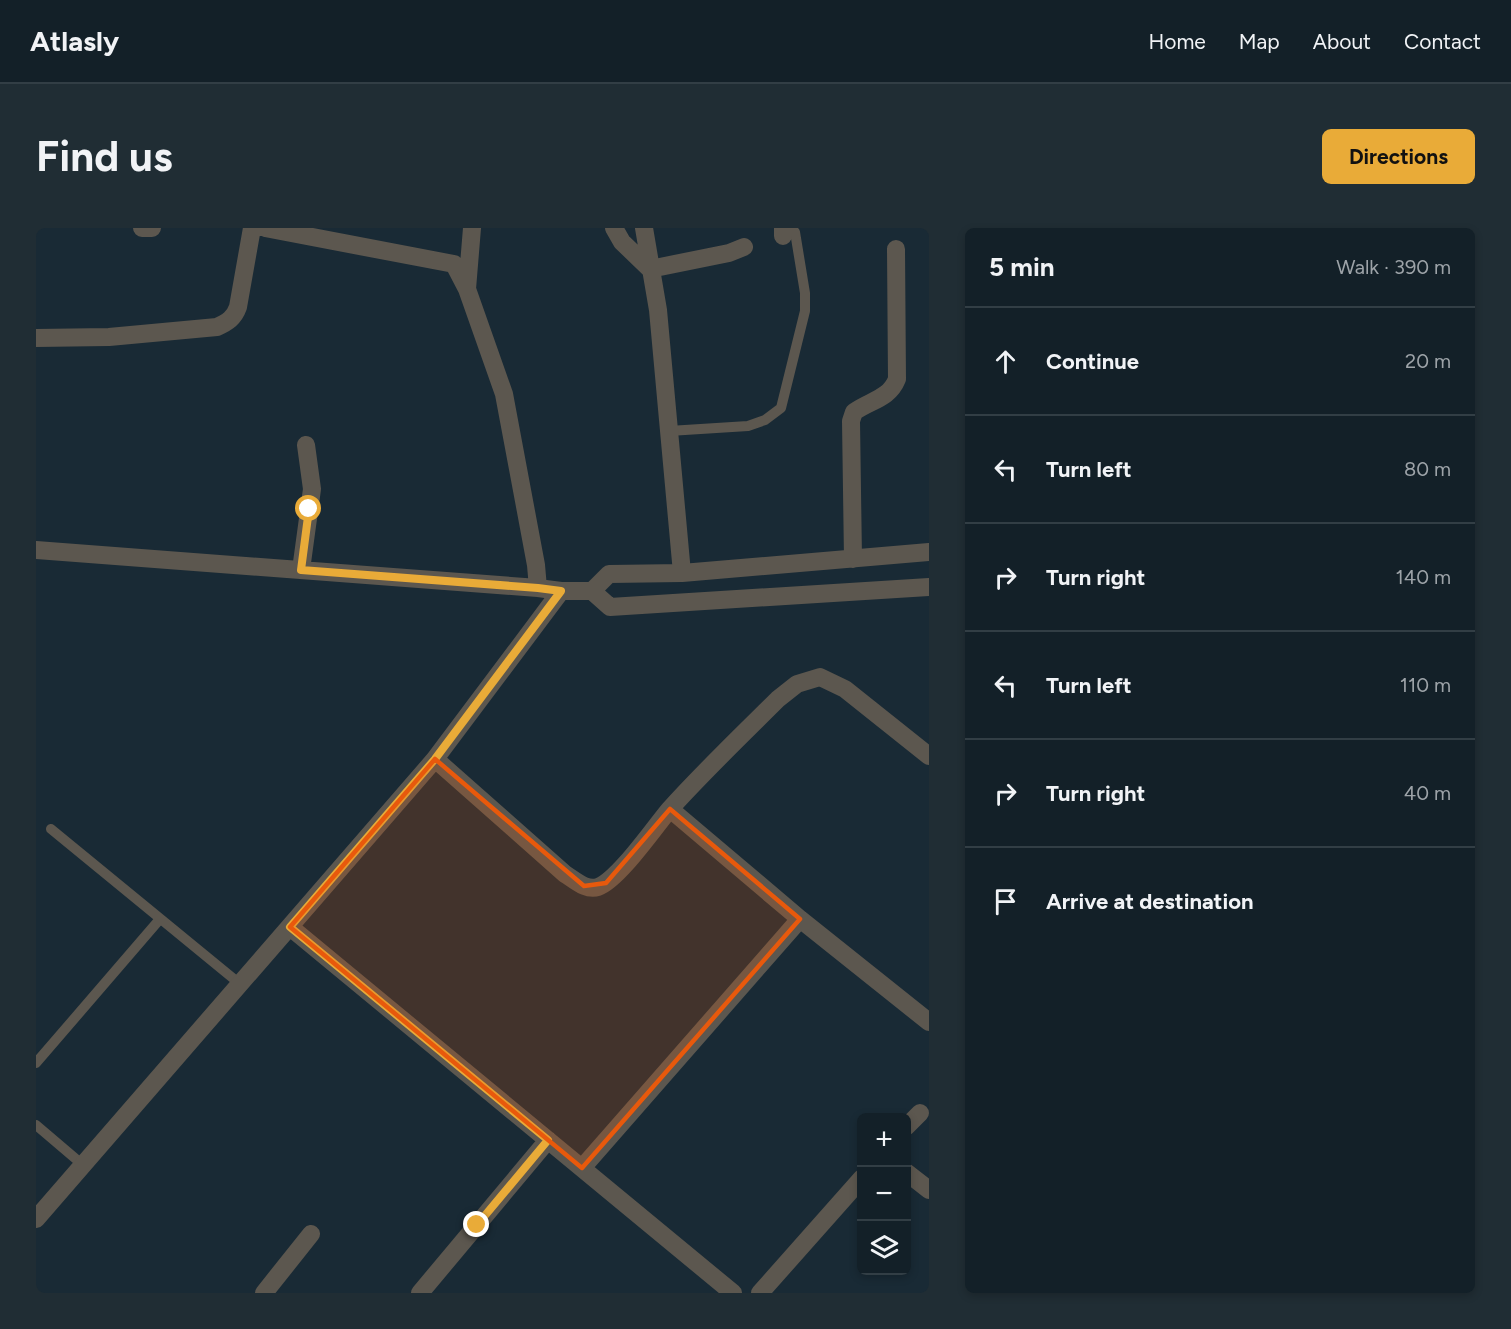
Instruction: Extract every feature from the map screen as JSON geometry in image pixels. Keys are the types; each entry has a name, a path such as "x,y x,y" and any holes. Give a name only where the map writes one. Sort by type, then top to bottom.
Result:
{"street":[{"path":"142,228 152,228"},
{"path":"36,338 109,337 217,327 226,323 235,316 238,307 252,228"},
{"path":"265,228 454,264 466,290 504,394 536,565 538,588"},
{"path":"466,290 472,228"},
{"path":"614,228 622,242 650,269"},
{"path":"644,228 658,310 681,573"},
{"path":"650,269 729,253 744,247"},
{"path":"853,559 851,421 854,412 893,389 897,379 896,249"},
{"path":"301,570 312,489 306,445"},
{"path":"36,550 561,591 592,591 610,607 929,587"},
{"path":"592,591 609,574 681,573 929,552"},
{"path":"36,1219 435,759 561,591"},
{"path":"435,759 565,874 584,886 596,888 606,883 670,809 778,699 797,684 820,677 845,690 929,756"},
{"path":"670,809 800,919 929,1022"},
{"path":"582,1168 800,919"},
{"path":"290,927 733,1293"},
{"path":"911,1122 920,1113"},
{"path":"420,1293 548,1140"},
{"path":"911,1176 929,1190"},
{"path":"760,1293 857,1183"},
{"path":"264,1293 311,1234"}],"lane":[{"path":"669,431 748,426 765,420 781,408 805,311 805,293 787,232"},
{"path":"51,829 240,984"},
{"path":"36,1062 160,919"},
{"path":"36,1125 82,1166"}],"highlighted area":[{"path":"435,759 584,886 606,883 670,809 800,919 582,1168 290,927"}],"route":[{"path":"309,509 301,570 561,591 435,759 290,927 548,1140 477,1225"}]}
